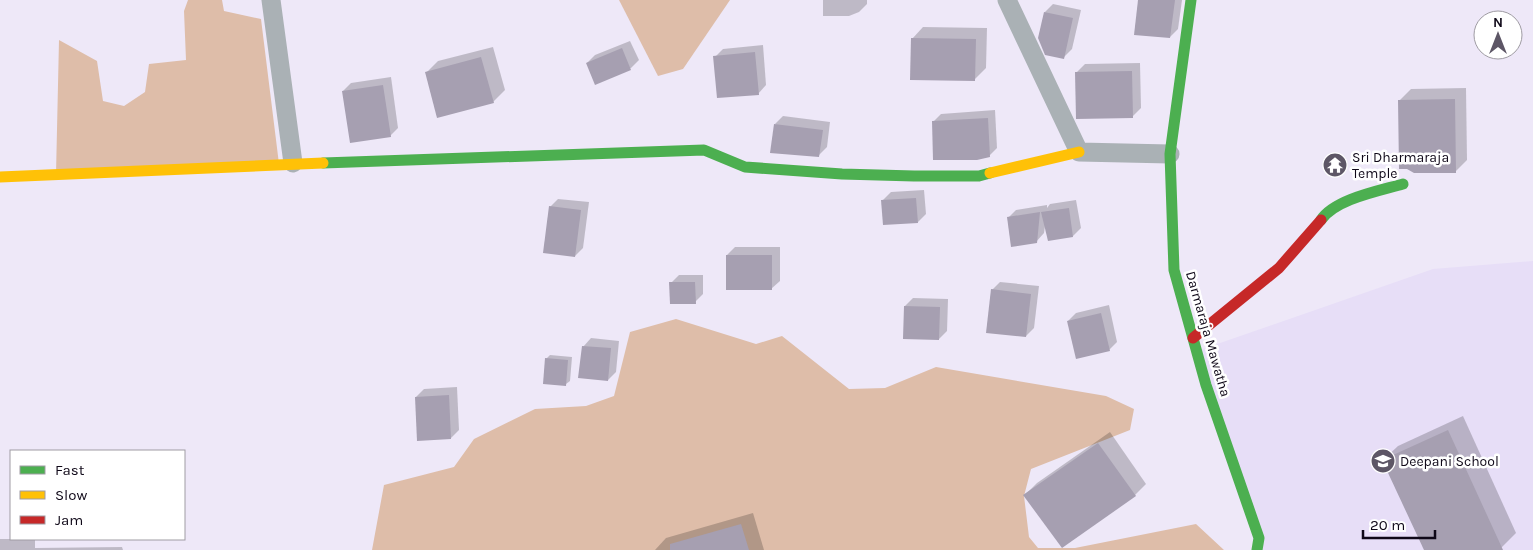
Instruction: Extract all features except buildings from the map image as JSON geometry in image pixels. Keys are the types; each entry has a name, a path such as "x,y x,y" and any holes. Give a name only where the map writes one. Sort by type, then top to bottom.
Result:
{"street":[{"path":"271,0 293,163"},
{"path":"1006,0 1079,152"},
{"name":"Darmaraja Mawatha","path":"1191,0 1170,154 1174,270 1206,385 1260,546"},
{"path":"0,176 293,163 704,150 745,167 842,174 979,176 1079,152 1170,154"},
{"path":"1193,338 1279,268 1324,216 1348,200 1403,184"}],"shaded area":[{"path":"188,0 222,0 224,11 261,19 279,164 56,174 59,40 97,61 103,101 124,106 145,92 149,64 186,60 184,11"},
{"path":"619,0 730,0 683,69 658,76"},
{"name":"Deepani School","path":"1533,261 1533,550 1257,550 1197,351 1433,269"},
{"path":"676,319 756,344 782,336 849,389 885,388 936,367 1106,396 1134,409 1130,430 1031,469 1024,496 1029,537 1038,548 1075,548 1196,524 1224,550 372,550 384,485 454,467 474,439 535,409 586,406 614,396 630,332"}],"traffic: fast":[{"path":"1191,0 1170,154 1174,270 1206,385 1259,538 1257,550"},
{"path":"323,163 704,150 745,167 842,174 914,176 979,176 990,173"},
{"path":"1321,220 1336,207 1347,201 1403,184"}],"traffic: slow":[{"path":"990,173 1079,152"},
{"path":"0,177 323,163"}],"traffic: jam":[{"path":"1193,338 1279,268 1321,220"}],"place":[{"name":"Sri Dharmaraja Temple","path":"1335,165"},
{"name":"Deepani School","path":"1383,461"}]}
